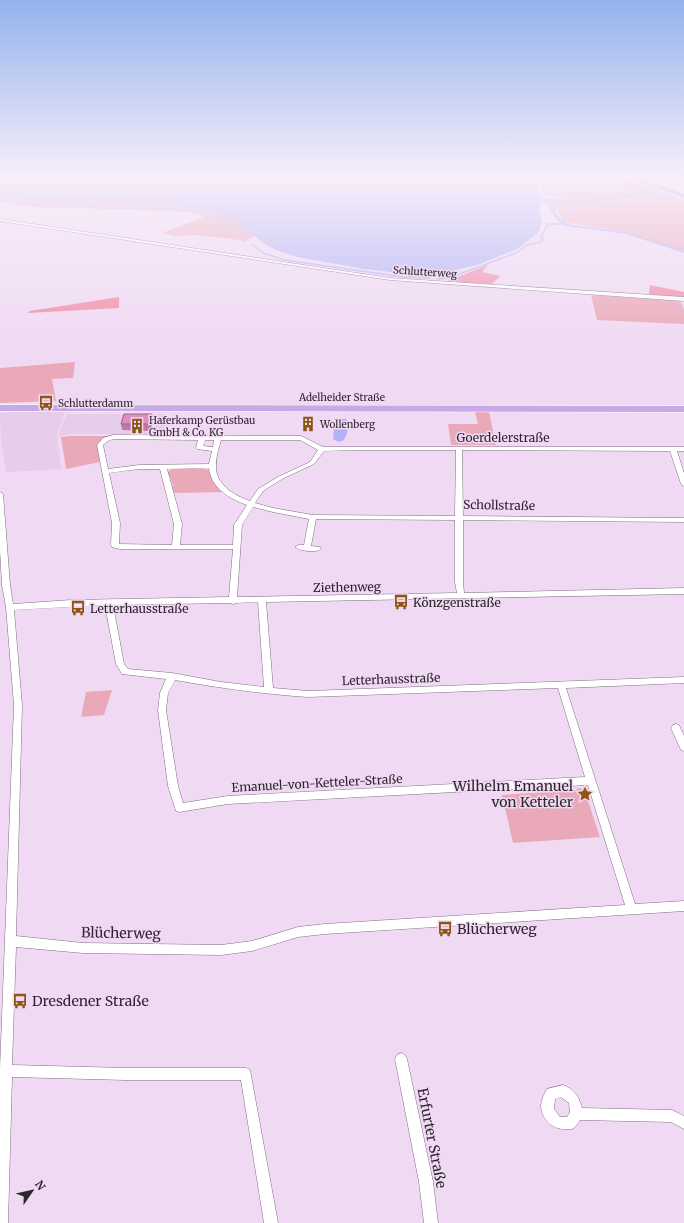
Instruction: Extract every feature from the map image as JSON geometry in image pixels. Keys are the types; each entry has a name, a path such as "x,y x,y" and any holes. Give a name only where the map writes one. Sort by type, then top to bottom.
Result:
{"main road":[{"name":"Adelheider Straße","path":"0,408 684,409"}],"street":[{"name":"Schlutterweg","path":"86,233 390,279 684,299"},
{"path":"233,601 238,525 260,490 312,462 322,449 301,438 119,437 109,438 100,445 116,523 115,545 236,547"},
{"path":"202,438 199,448 216,448"},
{"path":"105,472 139,466 212,466 218,438"},
{"path":"459,448 461,596"},
{"name":"Goerdelerstraße","path":"322,449 684,449"},
{"path":"673,449 684,484"},
{"name":"Schollstraße","path":"212,466 214,477 218,484 228,493 251,504 286,512 313,516 684,520"},
{"path":"163,467 178,524 176,546"},
{"path":"0,494 6,585 10,607 18,705 11,941 0,1223"},
{"path":"307,548 313,516"},
{"path":"299,547 317,549"},
{"name":"Ziethenweg","path":"10,607 27,604 108,602 233,601 684,591"},
{"path":"262,600 269,692"},
{"name":"Letterhausstraße","path":"108,602 120,664 125,672 172,676 269,692 338,693 684,680"},
{"name":"Emanuel-von-Ketteler-Straße","path":"172,676 164,693 162,710 173,786 179,808 228,800 592,781"},
{"path":"561,685 631,908"},
{"path":"676,728 684,747"},
{"name":"Blücherweg","path":"11,941 83,948 221,950 252,946 298,932 325,928 493,919 631,908 684,906"},
{"name":"Erfurter Straße","path":"401,1059 426,1182 431,1223"},
{"path":"6,1071 126,1074 246,1074 271,1223"},
{"path":"577,1114 672,1116 684,1124"}],"shaded area":[{"path":"162,233 259,234 243,242 240,240 196,235 174,236"},
{"path":"627,233 684,233 684,251"},
{"path":"488,265 482,272 500,276 492,284 445,282"},
{"path":"650,285 684,292 684,298 649,294"},
{"path":"591,295 680,301 684,309 684,324 597,320"},
{"path":"119,297 119,308 28,313 30,311"},
{"path":"75,362 73,378 52,379 56,401 0,403 0,368"},
{"path":"65,412 57,435 61,469 6,472 1,438 0,413"},
{"path":"475,412 489,412 496,445 451,445 448,424 478,424"},
{"path":"67,414 163,414 169,434 70,434 58,436"},
{"path":"107,436 97,445 100,462 66,469 61,437"},
{"path":"174,468 197,468 209,470 213,477 212,479 219,488 225,492 175,493 171,487 173,486 170,476 167,475 169,470"},
{"path":"112,690 104,715 81,717 86,692"},
{"path":"577,788 583,789 590,796 587,798 600,837 513,843 502,795 576,790"}],"water":[{"path":"251,233 538,233 517,249 477,265 427,276 364,269 298,257 278,251 265,244"},
{"path":"338,419 346,419 349,422 346,437 341,441 333,439 335,421"}],"building":[{"path":"124,414 152,414 149,424 121,424"}],"waterway":[{"path":"242,233 246,237"},
{"path":"438,279 449,278 516,253 527,245 541,242 543,239 541,236 543,233"},
{"path":"627,233 684,252"},
{"path":"252,244 263,253 285,260 403,277 430,278"}],"place":[{"name":"Schlutterdamm","path":"46,403"},
{"name":"Wollenberg","path":"308,424"},
{"name":"Haferkamp Gerüstbau GmbH & Co. KG","path":"137,426"},
{"name":"Könzgenstraße","path":"401,602"},
{"name":"Letterhausstraße","path":"78,608"},
{"name":"Wilhelm Emanuel von Ketteler","path":"585,794"},
{"name":"Blücherweg","path":"445,929"},
{"name":"Dresdener Straße","path":"20,1001"}]}
